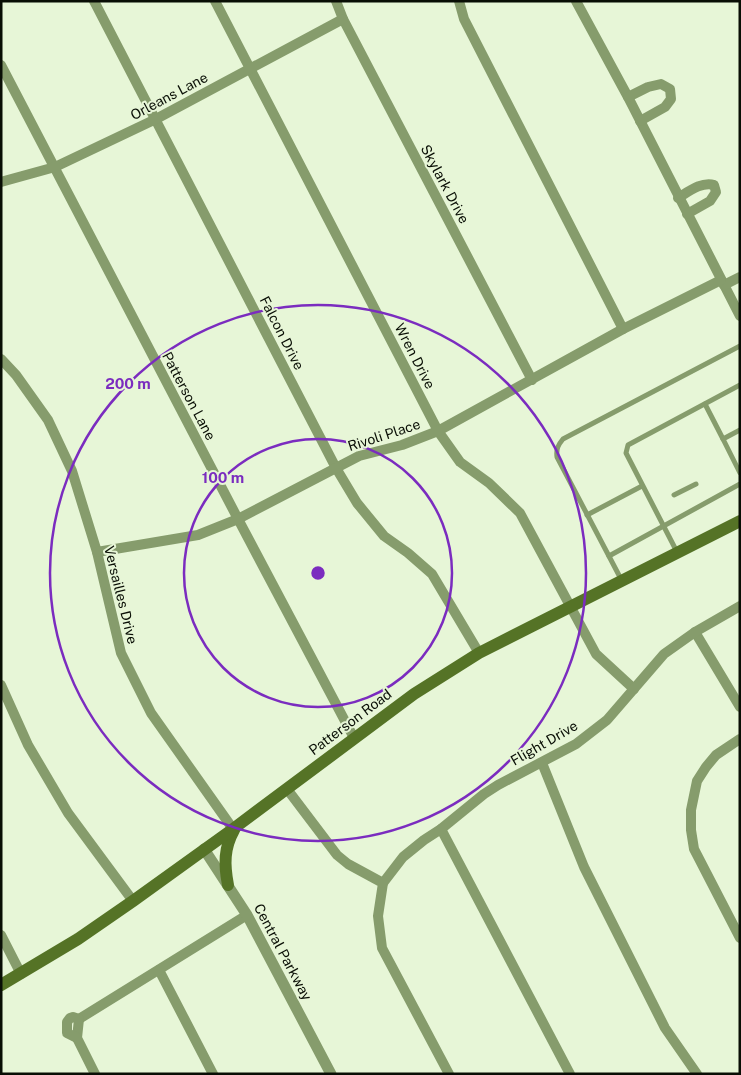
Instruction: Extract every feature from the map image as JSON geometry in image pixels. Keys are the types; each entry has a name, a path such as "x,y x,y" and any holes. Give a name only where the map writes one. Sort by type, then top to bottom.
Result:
{"main road":[{"name":"Patterson Road","path":"1,985 78,939 133,901 235,828 414,694 479,653 740,521"},
{"path":"228,885 224,856 229,839 235,828"}],"street":[{"name":"Falcon Drive","path":"94,1 336,468 357,503 384,536 432,574 479,653"},
{"name":"Wren Drive","path":"216,1 438,431 460,462 489,483 520,513 596,654 634,689"},
{"name":"Skylark Drive","path":"336,1 343,19 532,380"},
{"path":"459,1 464,18 623,329"},
{"path":"576,1 628,97 722,282 736,298 740,316"},
{"name":"Orleans Lane","path":"1,182 55,168 156,119 343,19"},
{"name":"Patterson Lane","path":"1,65 354,738"},
{"path":"628,97 648,87 661,84 670,89 671,99 665,107 640,121"},
{"path":"678,198 703,184 709,183 714,185 716,192 710,201 687,214"},
{"name":"Rivoli Place","path":"97,552 198,534 238,520 359,456 402,445 438,431 623,329 722,282 740,276"},
{"name":"Versailles Drive","path":"1,359 16,376 48,420 72,471 97,552 121,653 152,713 235,828"},
{"name":"Flight Drive","path":"383,882 403,857 491,790 576,744 599,726 664,654 695,632 740,606"},
{"path":"695,632 740,707"},
{"path":"1,685 28,745 68,813 133,901"},
{"path":"740,739 716,755 697,781 691,810 691,830 694,849 740,938"},
{"path":"542,763 584,867 664,1028 697,1074"},
{"path":"287,789 337,856 348,864 383,882 378,916 382,948 449,1074"},
{"path":"441,829 570,1074"},
{"name":"Central Parkway","path":"204,849 247,915 330,1074"},
{"path":"95,1074 77,1038 79,1020 82,1016 247,915"},
{"path":"1,936 21,974"},
{"path":"158,970 212,1074"}],"lane":[{"path":"622,581 557,457 556,450 560,442 740,346"},
{"path":"678,553 626,453 628,446 740,385"},
{"path":"705,404 740,473"},
{"path":"724,439 740,430"},
{"path":"674,495 696,484"},
{"path":"609,556 740,484"},
{"path":"588,515 642,486"}]}
